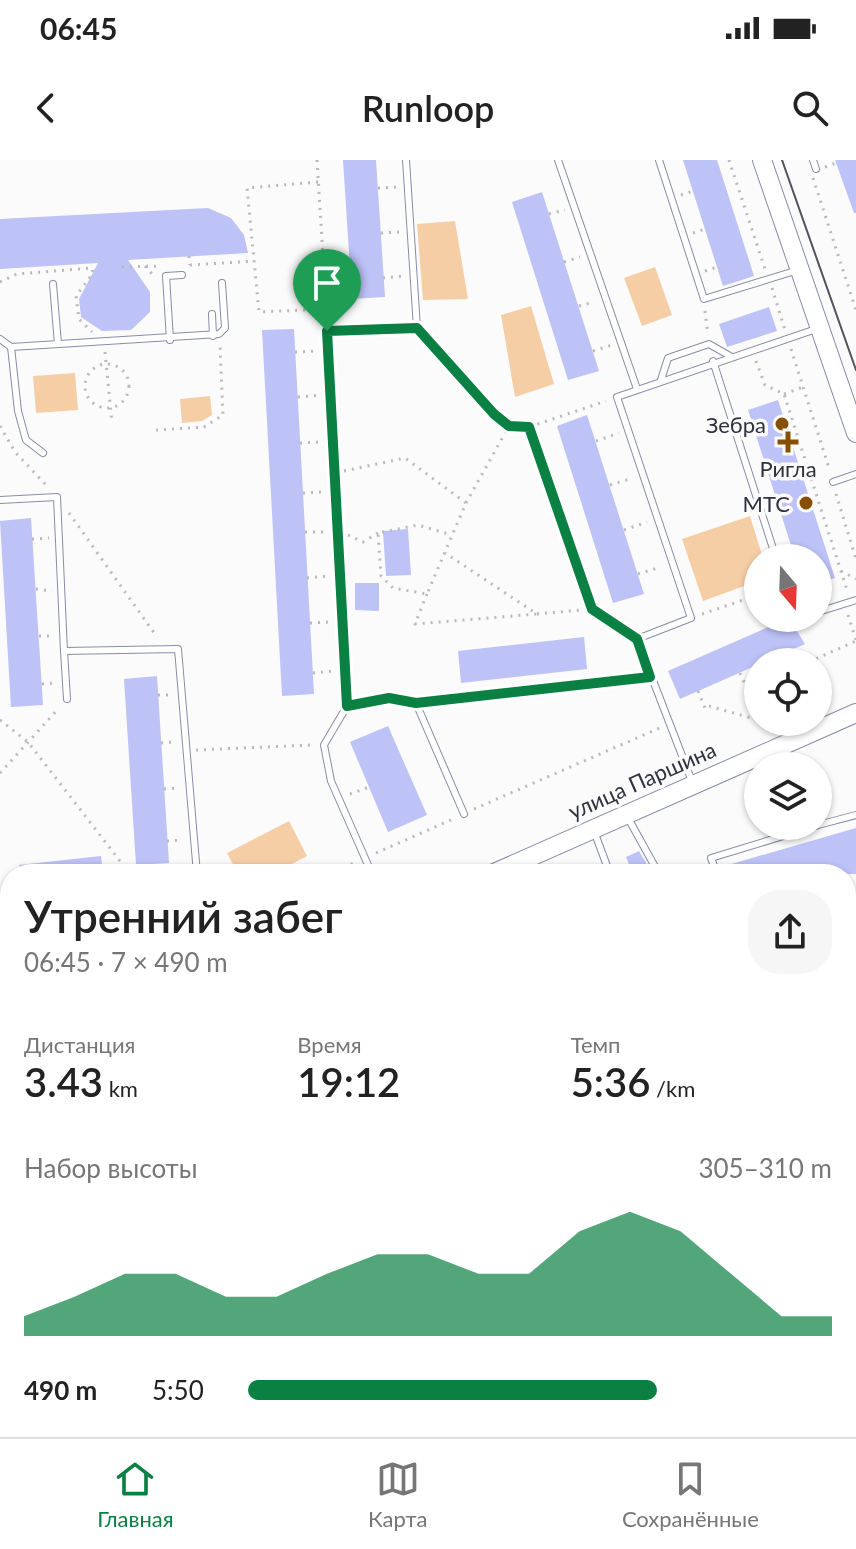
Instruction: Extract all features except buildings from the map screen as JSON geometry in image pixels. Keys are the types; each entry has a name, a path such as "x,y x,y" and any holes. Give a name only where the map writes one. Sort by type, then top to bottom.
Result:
{"street":[{"path":"762,160 856,433"},
{"name":"улица Паршина","path":"779,752 856,713"},
{"name":"улица Паршина","path":"514,864 693,784 744,768"}],"lane":[{"path":"368,864 339,799 324,745 347,706 327,331 417,328 406,160"},
{"path":"558,160 637,389"},
{"path":"659,160 704,299 799,270"},
{"path":"813,160 814,172"},
{"path":"170,340 166,276 182,275"},
{"path":"0,339 15,346 101,340 170,340 216,335 225,328 222,283"},
{"path":"53,284 58,344"},
{"path":"212,314 216,335"},
{"path":"693,784 637,639 691,618 617,397 713,361 819,328"},
{"path":"17,335 18,411 26,440 43,453"},
{"path":"661,380 668,358 709,344 730,356"},
{"path":"713,361 772,544"},
{"path":"833,482 856,474"},
{"path":"0,500 57,497 67,699"},
{"path":"64,651 178,649 196,864"},
{"path":"468,697 650,677"},
{"path":"347,706 389,698 416,703 464,814"},
{"path":"626,813 654,864"},
{"path":"832,822 856,815"},
{"path":"592,828 606,864"},
{"path":"713,864 711,858 768,840"}],"path":[{"path":"317,160 327,331"},
{"path":"729,160 856,559"},
{"path":"814,172 856,308"},
{"path":"318,182 247,188 259,312 326,309"},
{"path":"378,188 407,186"},
{"path":"549,214 574,207"},
{"path":"381,233 411,231"},
{"path":"564,262 590,254"},
{"path":"189,256 190,265"},
{"path":"145,266 160,281"},
{"path":"0,282 32,270 92,268 93,273 76,296 77,305 79,319 101,340 112,423"},
{"path":"383,278 414,276"},
{"path":"579,306 605,298"},
{"path":"704,299 709,344"},
{"path":"417,328 509,426 529,427 617,397"},
{"path":"156,430 204,427 223,415 216,335"},
{"path":"593,351 621,342"},
{"path":"295,352 328,350"},
{"path":"752,350 765,385 784,394 803,387"},
{"path":"106,365 124,372 129,385 125,399 109,408 94,403 86,385 91,372 106,365"},
{"path":"298,397 331,394"},
{"path":"784,394 850,601 856,641 832,652"},
{"path":"0,426 15,452 57,497 165,649"},
{"path":"509,426 466,503 415,624 592,609"},
{"path":"529,427 592,609 637,639"},
{"path":"596,441 628,430"},
{"path":"300,443 333,442"},
{"path":"335,473 405,458 466,503"},
{"path":"610,485 643,475"},
{"path":"303,493 336,491"},
{"path":"624,530 658,519"},
{"path":"305,532 338,531 363,542 378,533 418,525 452,535"},
{"path":"378,533 381,576 393,588 427,594"},
{"path":"32,539 59,538"},
{"path":"445,553 537,614"},
{"path":"638,574 673,564"},
{"path":"841,571 856,579"},
{"path":"307,578 340,576"},
{"path":"691,618 744,600"},
{"path":"310,623 342,622"},
{"path":"313,673 345,671"},
{"path":"740,673 744,682"},
{"path":"698,691 707,707 744,716"},
{"path":"416,703 468,697"},
{"path":"0,773 67,699"},
{"path":"0,720 28,742 122,864"},
{"path":"352,864 669,724"},
{"path":"161,743 185,742"},
{"path":"185,750 324,745"},
{"path":"164,789 188,787"},
{"path":"339,799 369,787"},
{"path":"167,841 192,840"}],"shaded area":[{"path":"455,221 468,299 423,300 417,224"},
{"path":"655,267 672,315 642,326 624,278"},
{"path":"531,306 554,384 515,397 501,315"},
{"path":"75,373 78,410 36,413 33,376"},
{"path":"210,396 212,415 202,421 182,423 180,399"},
{"path":"750,516 759,544 744,544 744,586 703,601 682,539"},
{"path":"289,821 307,856 292,864 233,864 227,853"}],"tram line":[{"path":"782,160 856,370"}],"place":[{"name":"Зебра","path":"782,424"},
{"name":"Ригла","path":"788,442"},
{"name":"МТС","path":"806,503"}],"route":[{"path":"417,328 494,414 509,426 529,427 592,609 637,639 650,677 416,703 389,698 347,706 327,331 417,328"}]}
